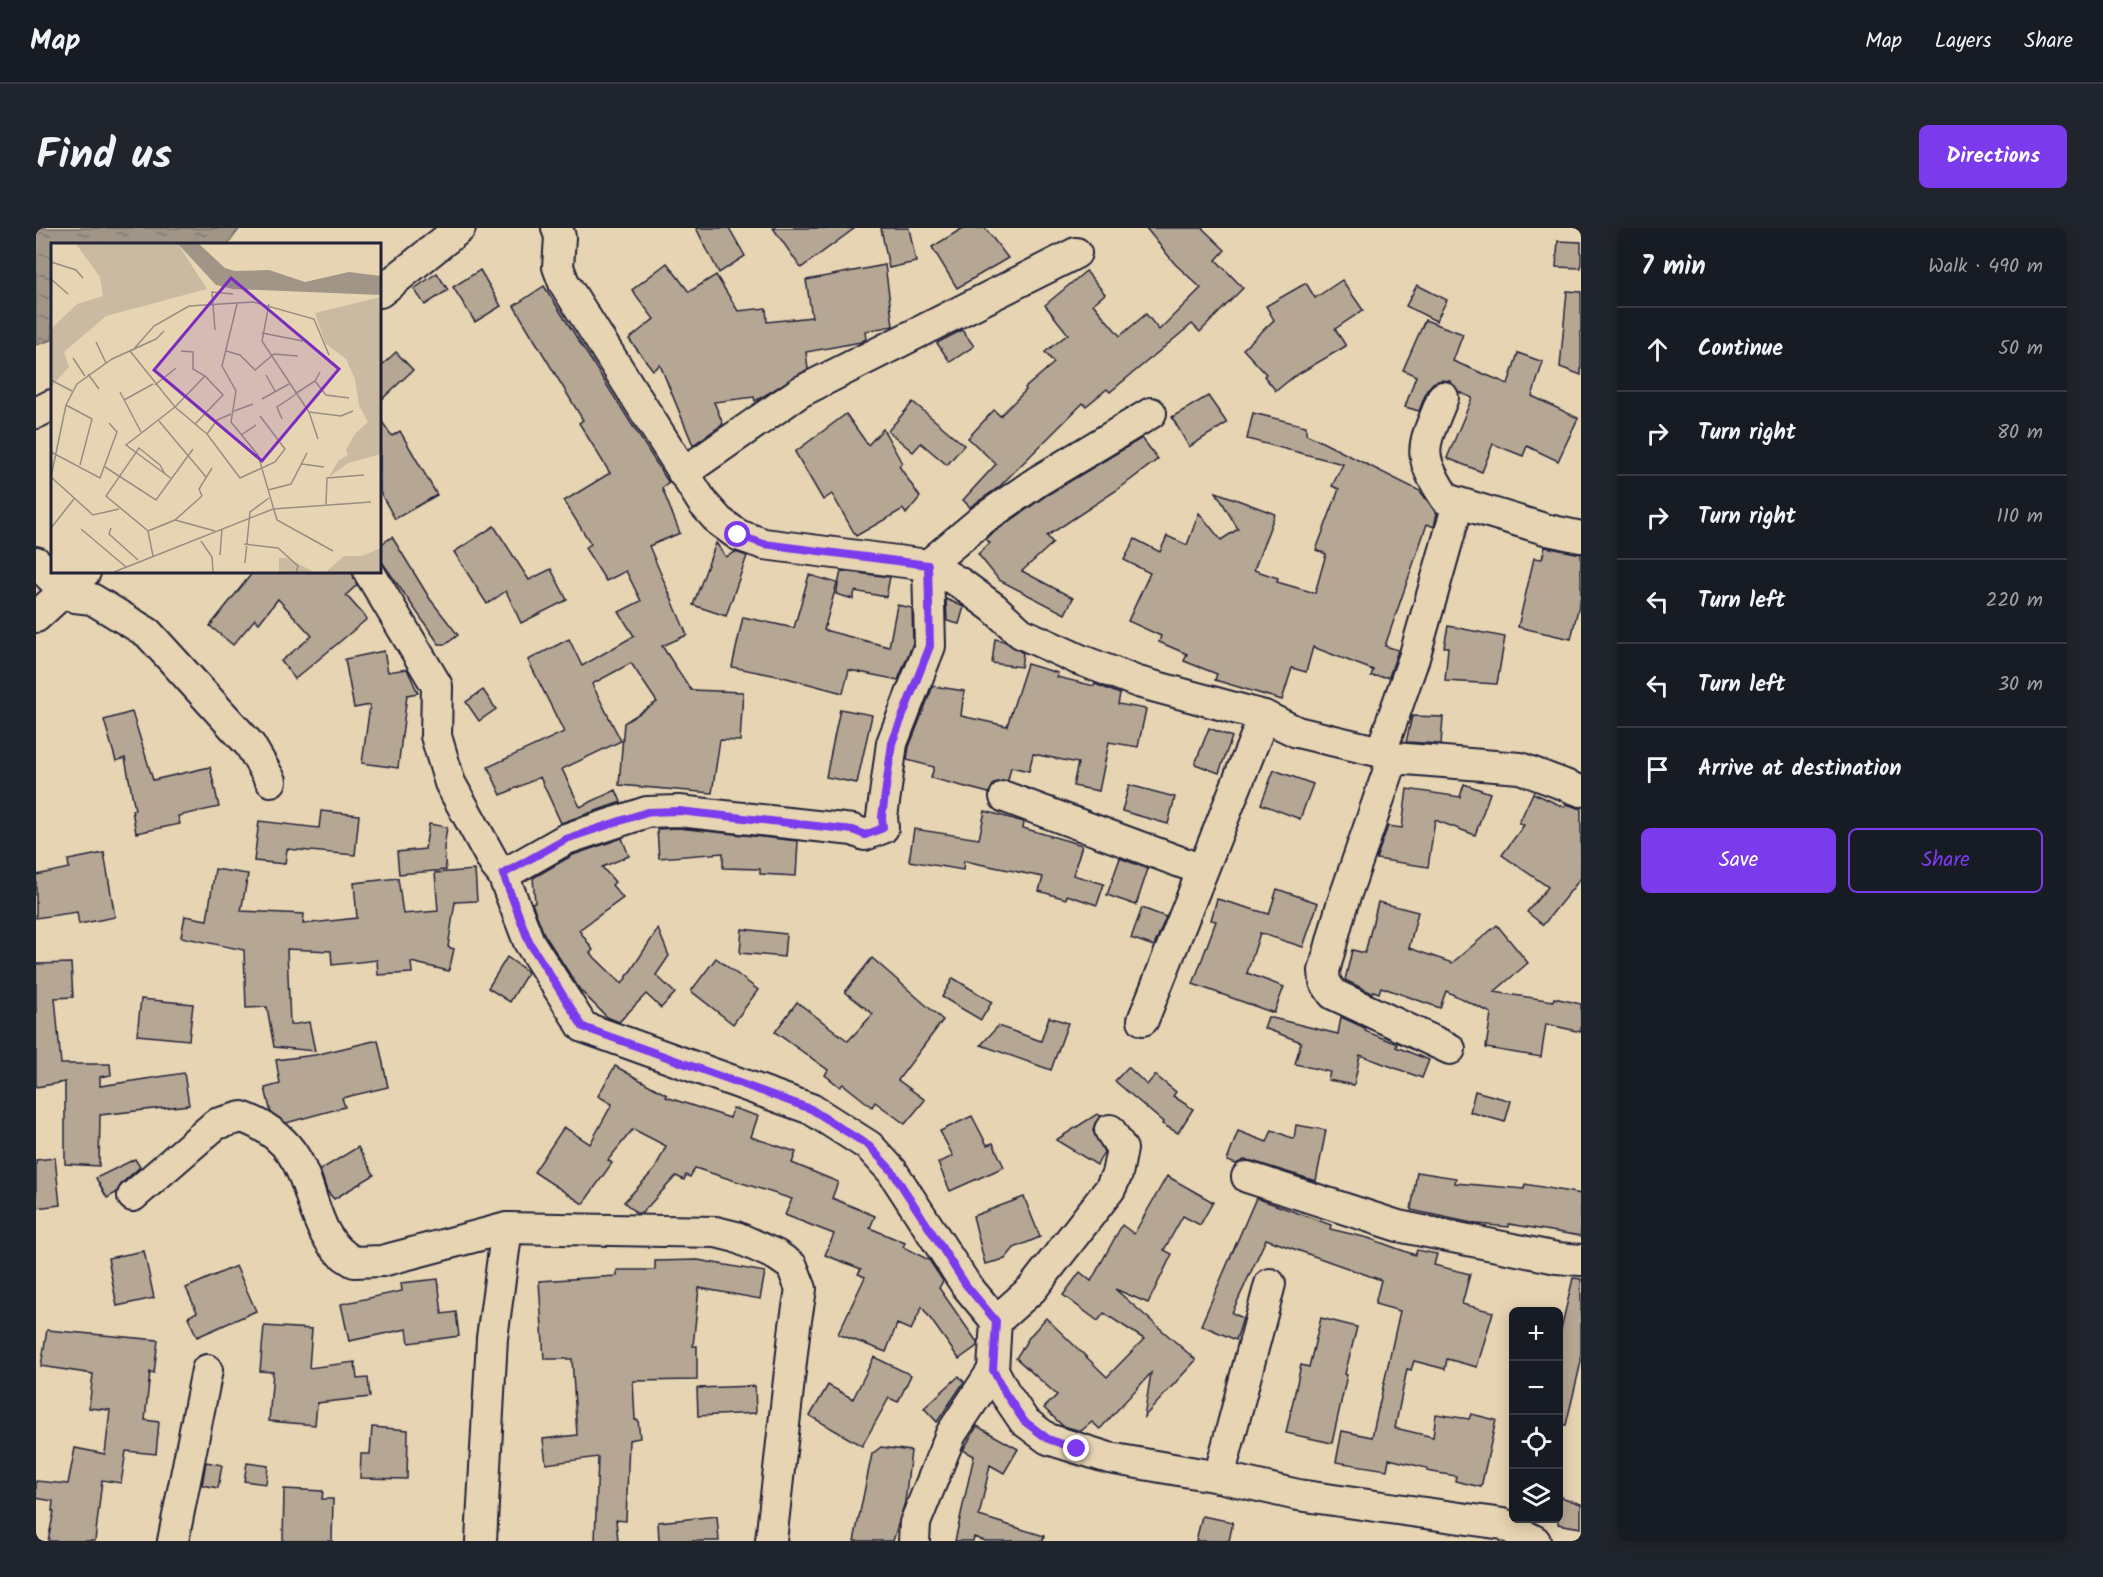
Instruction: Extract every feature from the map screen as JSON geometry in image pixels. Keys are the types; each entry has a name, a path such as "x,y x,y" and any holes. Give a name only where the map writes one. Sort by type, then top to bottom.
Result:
{"street":[{"path":"381,291 460,228"},
{"path":"556,228 560,237 558,267 564,283 683,473 719,521 738,535 764,544 928,565 960,583 994,608 1021,633 1078,659 1138,682 1264,716 1297,732 1387,755 1520,768 1581,791"},
{"path":"683,473 800,392 1076,253"},
{"path":"1443,397 1423,450 1427,467 1446,499 1581,537"},
{"path":"36,413 51,406"},
{"path":"928,565 983,519 1038,481 1151,413"},
{"path":"1450,1049 1333,994 1325,982 1324,971 1458,504"},
{"path":"36,562 51,570"},
{"path":"503,874 566,839 647,812 679,811 752,818 853,830 865,835 883,828 882,817 892,743 930,646 928,565"},
{"path":"57,573 75,582"},
{"path":"370,573 437,686 436,736 450,783 495,865 503,874 529,942 583,1027 811,1109 869,1146 892,1171 966,1285 996,1321 993,1370 951,1434 915,1523 914,1541"},
{"path":"36,617 75,582"},
{"path":"75,582 75,597 92,599 148,633 250,745 271,781"},
{"path":"1143,1020 1264,716"},
{"path":"1005,798 1202,870"},
{"path":"133,1196 216,1124 242,1117 274,1133 292,1151 330,1244 354,1262 382,1261 507,1228 716,1232 755,1244 792,1266 801,1289 771,1541"},
{"path":"996,1321 1032,1288 1110,1189 1117,1174 1122,1149 1110,1130"},
{"path":"1247,1177 1398,1226 1557,1258 1581,1260"},
{"path":"481,1541 492,1338 507,1228"},
{"path":"1218,1477 1270,1284"},
{"path":"173,1541 207,1370"},
{"path":"993,1370 1024,1421 1048,1439 1109,1458 1218,1477 1298,1495 1503,1524 1535,1541"}],"water":[{"path":"36,228 240,228 229,243 51,243 51,340 36,345"}],"building":[{"path":"696,228 729,228 745,256 719,273"},
{"path":"773,228 855,228 801,268"},
{"path":"881,228 909,228 916,262 889,268"},
{"path":"963,228 985,228 1008,258 957,288 932,247"},
{"path":"1146,228 1202,228 1225,250 1216,260 1243,288 1200,332 1192,324 1110,392 1107,389 1086,406 1083,403 999,487 970,507 963,500 996,464 968,438 994,410 1000,416 1026,390 1025,388 1054,363 1045,352 1068,334 1045,305 1086,271 1105,294 1093,304 1120,336 1146,314 1159,330 1201,288 1175,264"},
{"path":"1558,241 1581,242 1581,268 1556,267"},
{"path":"667,263 689,292 716,275 738,311 766,308 767,322 812,317 806,280 885,265 893,326 865,331 866,339 861,342 806,352 808,369 755,401 754,397 714,402 723,424 693,445 660,365 653,370 629,339 654,319 632,290"},
{"path":"480,270 501,306 475,322 453,287"},
{"path":"437,273 448,290 425,305 414,289"},
{"path":"1342,280 1363,310 1335,329 1346,346 1293,377 1276,391 1264,376 1266,374 1243,349 1274,320 1266,306 1306,283 1315,298"},
{"path":"1417,285 1447,300 1436,321 1406,306"},
{"path":"544,286 669,483 662,488 680,533 649,546 687,635 662,646 691,690 743,692 740,741 720,740 712,793 619,785 624,723 657,702 631,663 592,684 621,741 562,769 580,807 616,790 621,802 561,823 540,777 501,795 488,767 564,732 528,660 569,639 582,666 634,636 619,612 641,601 626,571 606,581 585,548 591,544 564,501 610,473 579,423 583,420 514,306"},
{"path":"1567,291 1581,292 1581,375 1560,367"},
{"path":"1425,320 1463,334 1453,361 1508,384 1518,353 1543,362 1532,396 1578,418 1558,461 1527,446 1523,456 1493,444 1482,472 1447,458 1472,398 1459,392 1450,381 1441,380 1433,383 1427,390 1419,411 1405,407 1416,376 1403,370"},
{"path":"962,330 974,346 950,362 937,343"},
{"path":"396,352 413,370 381,400 381,366"},
{"path":"1208,396 1227,423 1189,447 1172,417"},
{"path":"913,402 964,445 947,465 921,443 913,452 888,431"},
{"path":"1253,413 1306,426 1306,434 1420,491 1437,513 1434,527 1427,524 1385,646 1398,650 1389,677 1371,676 1373,670 1313,647 1306,672 1292,668 1282,700 1215,680 1217,674 1184,661 1187,654 1159,642 1161,636 1128,621 1150,573 1124,560 1135,539 1160,552 1167,536 1187,545 1199,513 1221,540 1238,529 1216,492 1275,514 1254,570 1278,578 1277,582 1315,593 1326,554 1316,550 1339,489 1332,486 1343,464 1247,439"},
{"path":"846,414 868,445 883,429 902,463 899,466 920,497 906,514 903,509 856,536 832,494 823,500 795,452"},
{"path":"381,420 392,436 400,431 437,495 395,519 381,494"},
{"path":"1142,438 1158,459 1120,488 1047,536 1053,543 1022,571 1073,598 1065,614 999,580 978,554 990,543 986,539 1047,495"},
{"path":"494,526 529,580 551,569 567,600 521,623 506,591 487,604 454,552"},
{"path":"392,537 430,599 458,635 446,644 439,644 381,560 381,544"},
{"path":"716,543 726,557 735,552 747,556 726,616 693,605"},
{"path":"1545,547 1581,554 1581,596 1571,639 1518,627 1534,558 1542,559"},
{"path":"841,571 890,577 886,597 855,591 853,599 836,594"},
{"path":"252,573 352,573 357,585 346,595 367,619 295,679 281,661 312,636 278,599 259,623 255,619 233,645 210,626"},
{"path":"809,575 837,583 824,630 889,647 897,605 912,608 913,643 898,680 849,670 843,693 783,677 732,667 743,617 794,628"},
{"path":"946,599 964,607 959,624 947,621"},
{"path":"1448,626 1505,637 1497,684 1445,681 1448,647 1444,647"},
{"path":"995,639 1004,641 1023,653 1021,667 992,663"},
{"path":"384,651 388,672 407,669 418,693 407,695 398,768 362,763 370,705 354,708 345,659"},
{"path":"1027,664 1058,673 1057,677 1094,686 1095,684 1120,694 1118,704 1146,709 1138,747 1109,742 1099,791 1073,786 1078,763 1033,754 1029,771 1011,767 1008,780 994,783 989,793 931,778 934,767 907,760 909,747 933,686 964,691 961,716 1007,726"},
{"path":"483,690 496,709 479,721 466,702"},
{"path":"840,709 872,715 857,783 826,777"},
{"path":"132,712 153,780 210,767 219,807 178,816 180,824 136,833 132,810 135,810 125,758 116,761 104,720"},
{"path":"1412,716 1443,717 1441,744 1406,742"},
{"path":"1209,728 1232,737 1219,773 1195,764"},
{"path":"1274,770 1313,784 1300,819 1261,804"},
{"path":"1464,784 1490,793 1475,835 1435,820 1428,867 1376,859 1388,826 1402,828 1407,789 1460,797"},
{"path":"1129,785 1175,797 1168,824 1122,811"},
{"path":"1533,793 1564,807 1566,804 1581,809 1581,878 1543,925 1527,912 1548,887 1502,855 1524,825 1519,823"},
{"path":"321,811 359,815 355,855 287,849 285,864 254,861 259,821 319,828"},
{"path":"985,811 1024,822 1023,828 1082,845 1073,875 1104,884 1097,905 1067,895 1066,899 1039,891 1043,877 964,861 963,870 909,861 914,829 979,839"},
{"path":"429,824 447,827 444,848 446,870 399,874 397,852 425,849"},
{"path":"678,828 798,841 796,876 760,874 760,869 723,868 723,853 659,858 657,829"},
{"path":"622,838 629,856 602,867 615,882 612,885 623,898 579,930 593,950 590,953 622,984 658,929 669,956 656,975 675,993 661,1008 646,994 619,1022 607,1017 580,990 544,934 532,903 535,902 533,878 573,855"},
{"path":"104,853 115,917 79,924 77,912 36,918 36,875 69,868 68,860"},
{"path":"1120,858 1148,869 1136,905 1107,895"},
{"path":"215,869 248,874 241,911 304,914 303,924 357,918 354,883 398,878 403,914 438,911 435,873 475,870 477,901 455,902 448,947 454,949 449,971 411,962 412,973 378,975 377,960 332,965 331,951 287,949 290,1025 309,1022 315,1051 274,1047 267,1007 246,1008 244,950 181,937 185,916 207,920"},
{"path":"1277,889 1318,903 1303,947 1260,933 1247,973 1284,987 1274,1013 1193,984 1216,921 1211,920 1217,899 1269,914"},
{"path":"1378,902 1418,912 1409,948 1452,963 1497,925 1528,963 1494,992 1553,1001 1554,998 1581,1004 1581,1032 1546,1024 1541,1057 1486,1048 1491,1013 1446,991 1440,1008 1381,987 1379,993 1373,991 1372,993 1345,980 1352,950 1365,953"},
{"path":"1142,908 1166,917 1154,946 1131,938"},
{"path":"742,929 786,934 784,957 740,953"},
{"path":"507,957 528,972 510,1002 488,988"},
{"path":"716,958 758,990 733,1024 691,991"},
{"path":"872,958 943,1020 898,1080 925,1100 905,1124 875,1102 872,1107 843,1084 840,1087 825,1075 828,1070 775,1032 797,1002 848,1041 873,1014 845,992"},
{"path":"71,963 73,997 55,998 61,1064 110,1064 111,1075 100,1077 100,1086 184,1073 189,1105 100,1115 99,1166 65,1164 65,1082 36,1087 36,964"},
{"path":"953,978 992,1002 981,1020 942,997"},
{"path":"141,999 193,1004 189,1040 137,1035"},
{"path":"1049,1017 1068,1023 1051,1070 981,1045 998,1026 1041,1041"},
{"path":"1268,1017 1338,1034 1341,1017 1365,1028 1365,1031 1397,1044 1396,1047 1429,1060 1422,1078 1360,1055 1354,1085 1328,1080 1330,1072 1295,1064 1301,1042 1264,1028"},
{"path":"378,1040 388,1087 342,1098 345,1107 286,1123 271,1113 265,1088 280,1084 276,1060 315,1055"},
{"path":"615,1066 667,1095 666,1097 730,1118 733,1108 758,1116 751,1137 796,1152 792,1163 838,1182 832,1198 875,1216 870,1228 905,1243 903,1247 929,1260 943,1281 939,1288 977,1342 977,1346 959,1359 922,1307 911,1330 897,1324 886,1352 838,1334 865,1277 858,1274 861,1269 825,1255 834,1234 785,1215 792,1199 695,1168 690,1177 686,1175 684,1180 676,1176 642,1213 636,1213 624,1202 655,1169 666,1146 633,1129 608,1160 612,1163 583,1204 534,1172 564,1127 590,1144 612,1104 598,1096"},
{"path":"1128,1067 1147,1085 1155,1075 1176,1092 1173,1096 1193,1109 1178,1133 1162,1124 1163,1122 1115,1081"},
{"path":"1475,1091 1511,1101 1505,1122 1470,1112"},
{"path":"1097,1114 1101,1116 1095,1123 1093,1131 1104,1152 1097,1165 1056,1140"},
{"path":"972,1116 987,1145 993,1143 1004,1167 950,1191 938,1163 953,1156 940,1131"},
{"path":"1296,1125 1326,1130 1316,1181 1252,1161 1244,1160 1236,1164 1227,1161 1238,1131 1267,1142 1272,1130 1294,1139"},
{"path":"358,1147 374,1175 334,1199 327,1191 320,1170"},
{"path":"55,1158 60,1205 36,1208 36,1160"},
{"path":"135,1159 140,1167 122,1183 116,1193 107,1198 96,1178"},
{"path":"1417,1172 1456,1178 1455,1183 1524,1189 1525,1184 1581,1194 1581,1236 1509,1224 1509,1227 1477,1224 1411,1210"},
{"path":"1167,1176 1213,1202 1200,1225 1183,1216 1164,1250 1172,1254 1148,1303 1115,1289 1196,1360 1144,1417 1151,1373 1100,1429 1092,1422 1081,1431 1063,1426 1044,1408 1057,1395 1016,1358 1030,1336 1046,1318 1107,1377 1144,1339 1104,1313 1098,1321 1063,1295 1080,1272 1091,1281 1122,1225 1134,1234"},
{"path":"1024,1197 1040,1237 1014,1248 1005,1259 985,1264 973,1216"},
{"path":"1256,1198 1331,1225 1330,1229 1368,1238 1415,1255 1417,1250 1437,1254 1434,1265 1470,1274 1462,1304 1493,1312 1477,1367 1447,1359 1445,1369 1414,1361 1411,1370 1407,1369 1395,1428 1433,1437 1436,1414 1469,1419 1471,1414 1496,1420 1481,1487 1455,1481 1456,1476 1427,1471 1427,1468 1389,1459 1387,1470 1336,1462 1342,1431 1372,1437 1400,1311 1375,1304 1381,1280 1266,1239 1232,1313 1243,1318 1236,1340 1201,1325"},
{"path":"144,1251 154,1298 117,1306 108,1258"},
{"path":"698,1260 765,1272 760,1299 699,1288 693,1346 697,1346 697,1380 633,1381 635,1420 638,1420 640,1438 629,1440 626,1521 616,1520 618,1541 595,1541 598,1457 546,1464 543,1439 577,1435 572,1359 544,1359 539,1281 617,1276 617,1270 655,1270 655,1261"},
{"path":"236,1266 256,1311 197,1337 188,1317 197,1312 186,1288"},
{"path":"1573,1278 1581,1279 1581,1362 1566,1425 1563,1425 1563,1321"},
{"path":"438,1279 442,1314 456,1312 459,1336 409,1343 407,1329 349,1341 341,1304 402,1291 401,1283"},
{"path":"1321,1318 1357,1327 1345,1374 1347,1375 1332,1443 1286,1433 1301,1365 1309,1367"},
{"path":"264,1326 312,1329 309,1368 355,1362 357,1379 368,1378 370,1397 317,1403 315,1425 269,1421 273,1372 260,1371"},
{"path":"47,1330 158,1340 154,1373 150,1372 145,1420 159,1422 156,1454 126,1451 121,1483 102,1480 95,1541 48,1541 54,1511 52,1511 53,1501 36,1498 36,1481 68,1484 75,1448 105,1454 110,1410 89,1408 93,1374 41,1366"},
{"path":"874,1357 911,1375 898,1402 889,1398 862,1446 810,1416 828,1385 853,1399"},
{"path":"959,1376 964,1382 937,1422 924,1408"},
{"path":"755,1386 756,1413 698,1416 697,1388"},
{"path":"977,1426 1018,1449 1004,1473 990,1465 979,1516 1044,1536 1043,1541 985,1541 974,1537 973,1541 955,1541 974,1456 963,1450"},
{"path":"372,1427 408,1430 407,1479 360,1478 361,1454 370,1454"},
{"path":"881,1447 911,1451 905,1502 893,1541 854,1541 872,1454"},
{"path":"206,1462 222,1465 218,1488 202,1485"},
{"path":"247,1463 268,1466 266,1484 244,1481"},
{"path":"284,1489 323,1491 322,1499 333,1499 332,1541 283,1541"},
{"path":"1563,1498 1581,1504 1581,1528 1558,1524 1563,1523"},
{"path":"717,1516 719,1541 659,1541 658,1522"},
{"path":"1202,1516 1233,1522 1229,1541 1196,1541"}],"route":[{"path":"738,535 764,544 928,565 930,646 892,743 882,817 883,828 865,835 853,830 752,818 679,811 647,812 566,839 503,874 529,942 583,1027 667,1055 811,1109 869,1146 892,1171 966,1285 996,1321 993,1370 1024,1421 1048,1439 1077,1449"}]}
